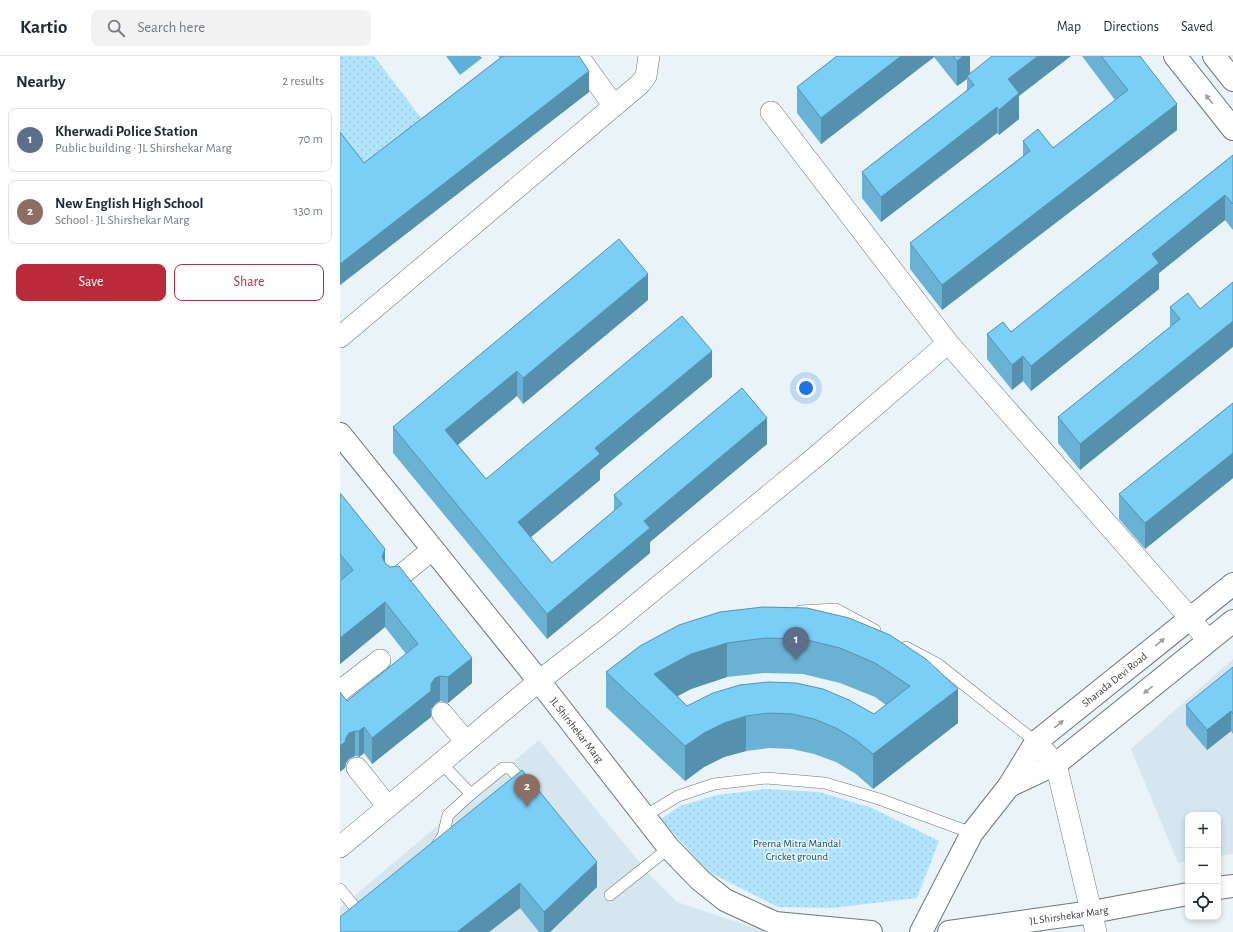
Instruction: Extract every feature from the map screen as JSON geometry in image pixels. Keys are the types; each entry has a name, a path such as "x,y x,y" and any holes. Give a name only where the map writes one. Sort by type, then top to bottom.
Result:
{"street":[{"path":"578,56 614,106"},
{"path":"340,337 640,84 646,76 649,56"},
{"path":"1175,56 1229,117"},
{"path":"1214,56 1233,80"},
{"path":"771,112 948,343 1190,618 1208,641"},
{"path":"340,847 539,681 609,627 819,454 948,343"},
{"name":"JL Shirshekar Marg","path":"341,437 539,681 669,848 700,880 725,900 775,923 871,932"},
{"path":"394,581 433,549"},
{"name":"Sharada Devi Road","path":"921,932 972,833 1009,786 1036,742 1233,584"},
{"name":"Sharada Devi Road","path":"1009,786 1056,764 1233,621"},
{"path":"340,692 380,660"},
{"path":"442,713 466,742"},
{"path":"1036,742 1056,764 1094,922"},
{"path":"357,768 388,807"},
{"path":"1221,888 1233,886"},
{"name":"JL Shirshekar Marg","path":"949,932 1094,922 1185,895"}],"lane":[{"path":"791,611 836,609 884,635"},
{"path":"897,642 938,664 1036,742"},
{"path":"441,763 470,794"},
{"path":"428,853 439,844 443,836 448,815 470,794 503,768 510,768 536,797"},
{"path":"645,816 678,796 714,784 766,778 825,783 879,799 972,833"},
{"path":"610,895 669,848"},
{"path":"340,889 358,911"}],"shaded area":[{"path":"446,56 480,56 482,58 460,75"},
{"path":"1233,659 1233,854 1221,856 1221,812 1185,812 1185,862 1178,863 1131,749"},
{"path":"539,740 650,875 677,902 766,932 340,932 340,908"}],"green space":[{"path":"340,56 374,56 422,119 364,164 340,133"},
{"name":"Prerna Mitra Mandal Cricket ground","path":"766,789 819,792 872,808 939,841 917,898 832,908 778,907 707,871 661,819 680,806 717,795"}],"building":[{"path":"503,56 579,56 589,71 340,264 340,132 364,163"},
{"path":"837,56 901,56 821,118 797,87"},
{"path":"953,56 963,56 957,61"},
{"path":"992,56 1038,56 1008,79 1019,93 999,110 997,107 881,197 862,172 974,85 967,76"},
{"path":"1101,56 1140,56 1177,104 942,285 910,243 1030,151 1023,141 1038,129 1053,148 1128,90"},
{"path":"1233,155 1233,204 1225,195 1152,254 1159,263 1031,366 1023,356 1012,365 987,334 1003,322 1011,332"},
{"path":"619,239 648,274 523,378 517,371 445,430 486,479 682,316 712,351 595,448 600,454 518,522 552,563 622,504 614,495 742,388 767,418 644,521 650,528 547,614 393,427"},
{"path":"1233,282 1233,321 1080,444 1058,417 1180,319 1170,307 1188,293 1200,309"},
{"path":"1233,403 1233,453 1145,523 1119,494"},
{"path":"340,493 385,549 382,557 385,563 390,567 399,566 472,658 448,677 440,676 435,678 431,684 431,691 372,738 364,727 359,731 349,733 345,742 340,746 340,692 347,701 418,644 385,602 340,638 340,581 353,570 340,554"},
{"path":"763,607 807,608 849,618 890,635 926,659 958,689 873,754 856,740 836,728 814,719 792,714 769,713 746,716 724,723 704,733 685,746 606,672 640,646 679,625 720,612","holes":["765,638 803,639 840,648 875,663 910,686 874,714 849,700 823,689 796,683 768,682 740,685 713,693 687,706 654,674 691,654 727,643"]},
{"path":"1233,667 1233,714 1231,711 1207,730 1186,705"},
{"path":"522,770 597,862 544,912 520,883 457,932 340,932 340,917"}],"place":[{"name":"Kherwadi Police Station","path":"796,660"},
{"name":"New English High School","path":"527,807"}]}
